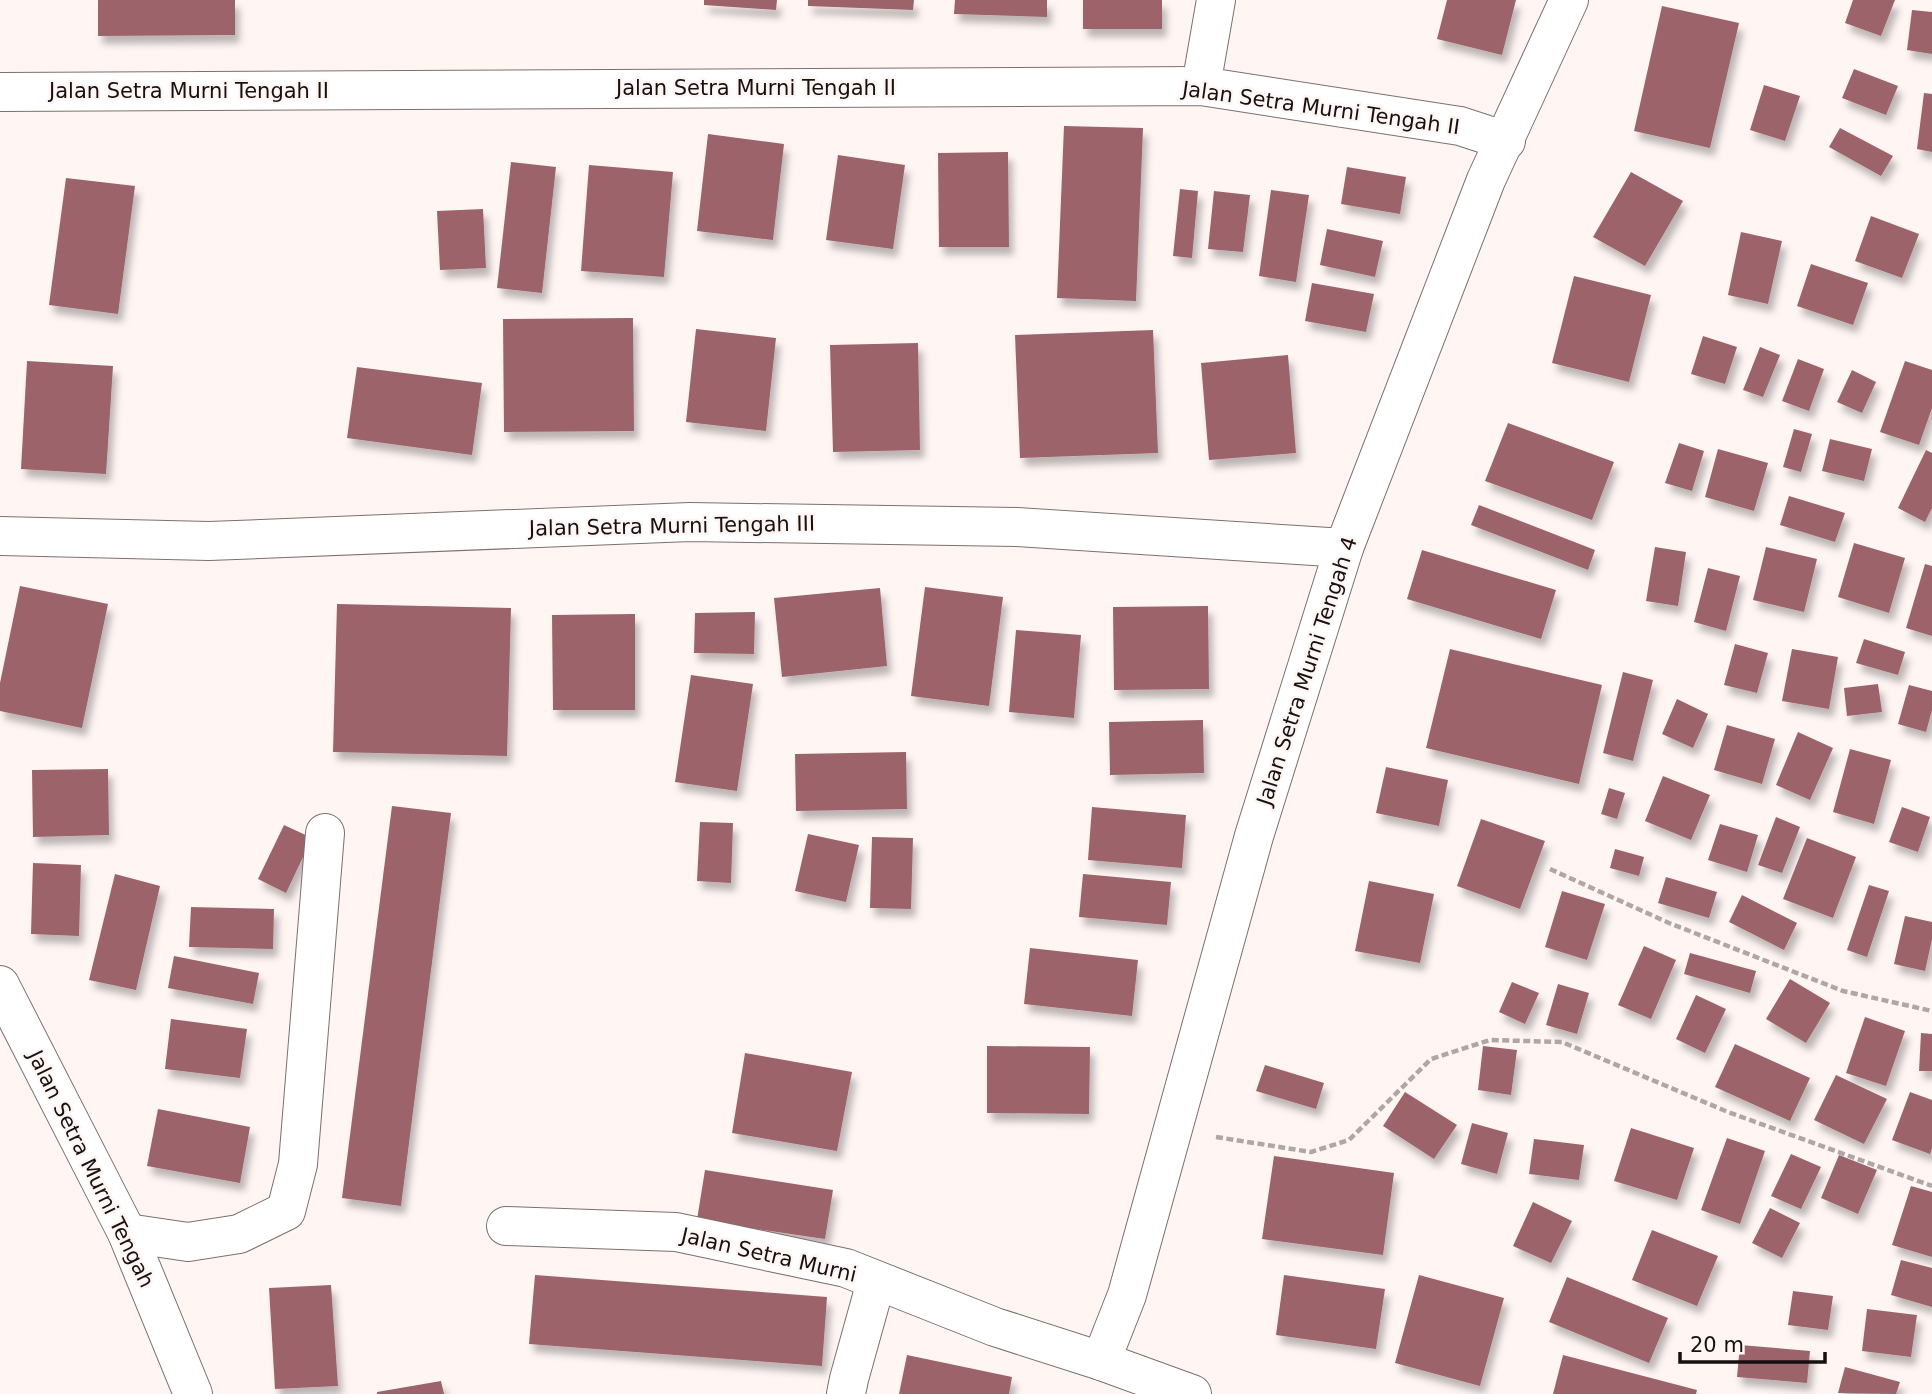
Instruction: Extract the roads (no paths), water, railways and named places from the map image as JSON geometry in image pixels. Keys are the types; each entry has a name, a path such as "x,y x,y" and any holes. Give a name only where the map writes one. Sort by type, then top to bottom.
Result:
{"street":[{"path":"1201,86 1216,0"},
{"name":"Jalan Setra Murni Tengah 4","path":"1101,1361 1128,1296 1254,836 1344,548 1486,180 1569,0"},
{"name":"Jalan Setra Murni Tengah II","path":"0,92 1201,86 1460,126 1506,141"},
{"name":"Jalan Setra Murni Tengah III","path":"0,536 209,541 690,522 1017,527 1344,548"},
{"path":"127,1233 188,1242 239,1234 286,1211 298,1164 325,833"},
{"name":"Jalan Setra Murni Tengah","path":"0,985 127,1233 193,1394"},
{"name":"Jalan Setra Murni","path":"506,1226 676,1232 846,1268 995,1327 1192,1394"},
{"path":"846,1394 876,1282"}]}
